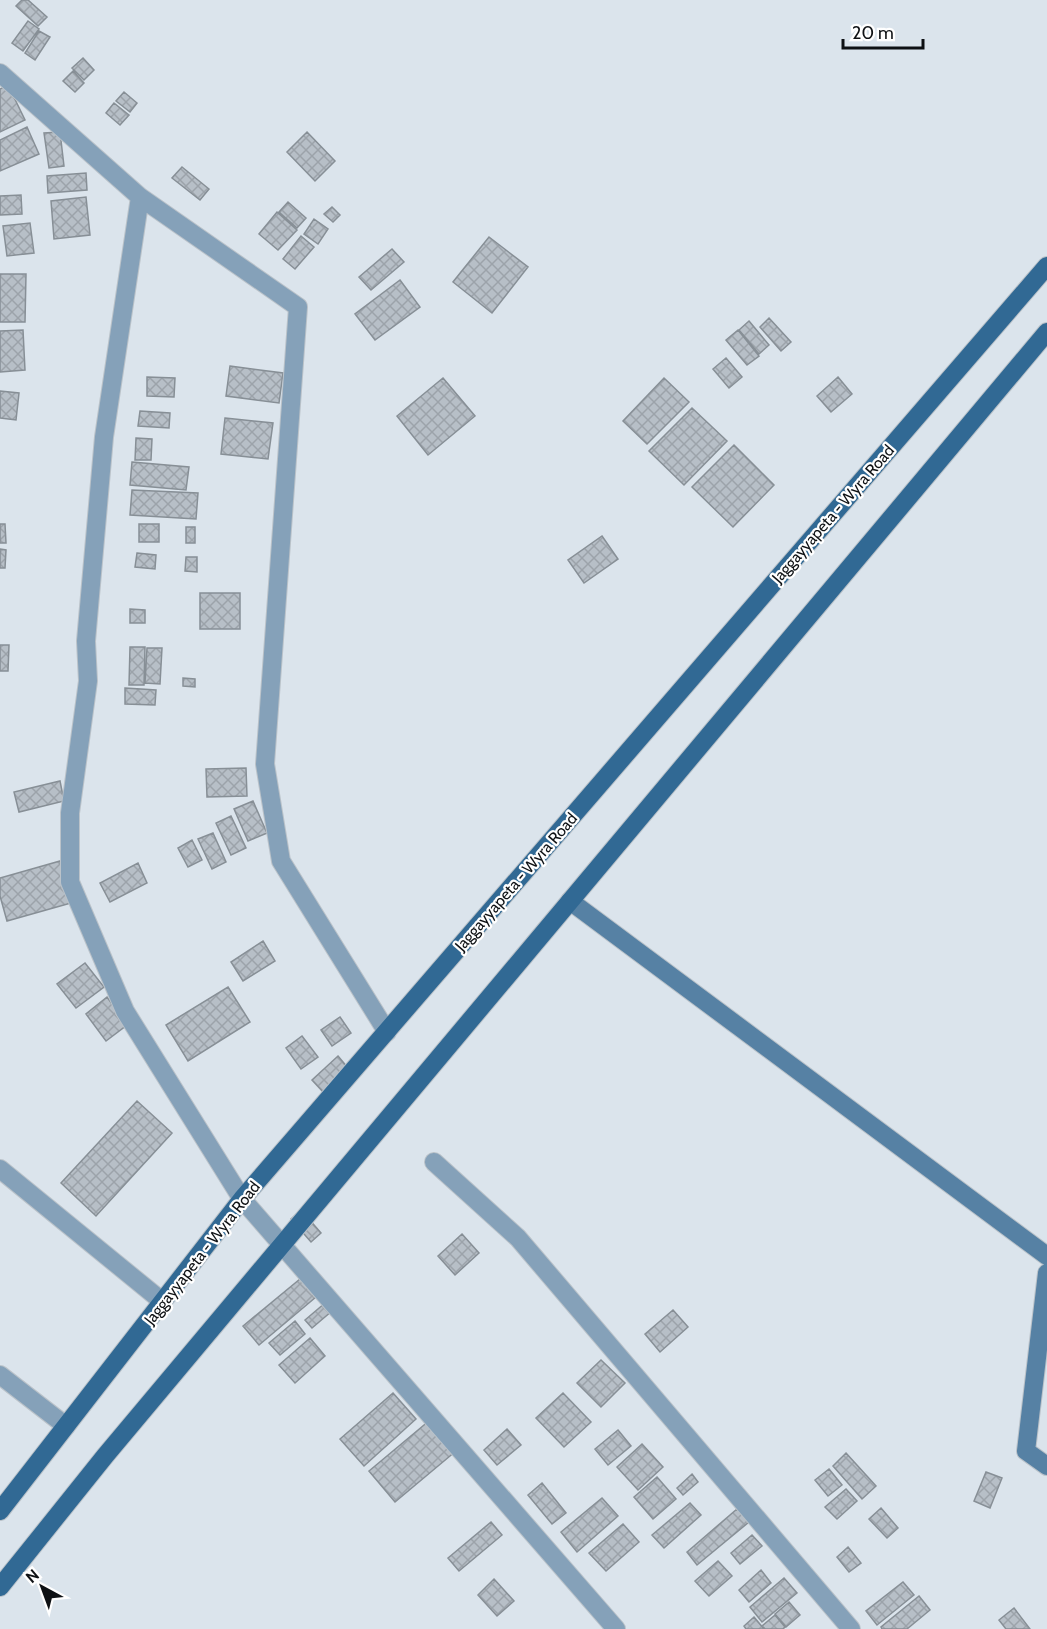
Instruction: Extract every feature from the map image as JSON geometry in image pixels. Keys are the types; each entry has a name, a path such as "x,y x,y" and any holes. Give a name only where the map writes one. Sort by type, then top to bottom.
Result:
{"main road":[{"name":"Jaggayyapeta - Wyra Road","path":"0,1511 242,1199 1047,266"},
{"path":"0,1587 105,1456 1047,332"}],"street":[{"path":"0,73 140,197 298,307 265,764 280,861 387,1032"},
{"path":"140,197 104,437 86,641 88,681 70,813 70,882 125,1011 242,1199 616,1629"},
{"path":"570,901 1047,1256"},
{"path":"434,1162 518,1238 851,1629"},
{"path":"0,1169 162,1302"},
{"path":"1047,1273 1026,1451 1047,1466"},
{"path":"0,1375 66,1426"}],"building":[{"path":"22,0 28,0 47,17 38,26 16,6"},
{"path":"28,21 39,29 23,51 12,43"},
{"path":"39,31 50,37 35,60 25,53"},
{"path":"83,58 94,70 84,80 72,68"},
{"path":"73,71 84,83 75,92 63,81"},
{"path":"8,85 25,120 0,132 0,89"},
{"path":"124,92 137,103 130,112 116,101"},
{"path":"114,103 129,115 120,125 106,113"},
{"path":"27,127 39,154 0,171 0,140"},
{"path":"60,132 64,166 49,168 44,133"},
{"path":"307,132 335,161 315,181 287,152"},
{"path":"182,167 209,189 200,200 172,178"},
{"path":"86,173 87,190 48,193 47,176"},
{"path":"21,195 22,214 0,215 0,196"},
{"path":"86,197 90,235 54,239 51,201"},
{"path":"288,202 306,218 297,228 279,212"},
{"path":"332,207 340,215 333,222 324,214"},
{"path":"277,212 297,230 278,250 259,234"},
{"path":"314,219 328,229 318,244 304,234"},
{"path":"30,223 34,253 7,256 3,226"},
{"path":"301,236 314,247 295,269 283,259"},
{"path":"489,237 528,267 492,313 453,282"},
{"path":"392,249 404,262 371,290 359,277"},
{"path":"0,274 26,274 25,322 0,322"},
{"path":"400,280 420,307 375,340 355,314"},
{"path":"769,318 791,342 781,351 760,327"},
{"path":"749,321 769,345 759,354 739,330"},
{"path":"23,330 25,370 0,372 0,331"},
{"path":"738,330 759,356 747,365 726,340"},
{"path":"726,358 742,377 729,388 713,369"},
{"path":"230,366 283,373 279,403 226,396"},
{"path":"147,377 175,378 174,397 147,396"},
{"path":"838,377 852,394 831,412 817,396"},
{"path":"443,378 475,416 428,455 397,416"},
{"path":"664,378 689,402 647,444 623,421"},
{"path":"0,391 19,393 16,420 0,418"},
{"path":"692,408 727,441 684,485 649,451"},
{"path":"140,411 170,413 169,428 138,426"},
{"path":"225,418 273,423 268,459 221,454"},
{"path":"136,438 152,439 151,460 135,460"},
{"path":"734,445 774,485 733,527 692,487"},
{"path":"132,462 189,467 186,490 130,485"},
{"path":"132,490 198,493 196,519 130,515"},
{"path":"0,524 5,524 6,543 0,543"},
{"path":"139,524 159,524 159,542 139,542"},
{"path":"186,527 195,527 195,543 186,543"},
{"path":"602,536 618,559 584,583 568,560"},
{"path":"0,549 6,550 5,568 0,568"},
{"path":"137,553 156,555 155,569 135,567"},
{"path":"186,557 197,557 197,572 185,571"},
{"path":"200,593 240,593 240,629 200,629"},
{"path":"130,609 145,610 145,623 130,623"},
{"path":"0,645 9,645 8,671 0,671"},
{"path":"130,647 145,647 144,685 129,685"},
{"path":"147,648 162,648 160,684 145,683"},
{"path":"183,678 195,679 195,687 183,686"},
{"path":"125,688 156,690 155,705 125,704"},
{"path":"246,768 247,796 207,797 206,769"},
{"path":"60,781 64,801 19,812 14,792"},
{"path":"253,801 267,833 248,841 234,809"},
{"path":"231,816 246,848 231,855 216,823"},
{"path":"213,833 226,862 212,869 198,839"},
{"path":"192,840 202,860 188,867 178,848"},
{"path":"60,861 71,903 7,921 0,896 0,878"},
{"path":"138,863 147,883 110,902 100,883"},
{"path":"263,941 275,961 243,981 231,962"},
{"path":"85,963 104,987 76,1008 57,984"},
{"path":"228,987 250,1022 188,1061 166,1025"},
{"path":"107,997 127,1025 106,1041 86,1014"},
{"path":"340,1017 351,1033 332,1046 321,1030"},
{"path":"302,1036 318,1057 301,1069 286,1048"},
{"path":"338,1056 348,1068 323,1092 312,1080"},
{"path":"137,1101 172,1133 96,1216 61,1183"},
{"path":"301,1210 321,1233 311,1242 291,1219"},
{"path":"462,1234 479,1253 455,1275 438,1256"},
{"path":"300,1279 316,1297 259,1345 243,1326"},
{"path":"325,1303 332,1311 312,1328 305,1320"},
{"path":"673,1310 688,1327 660,1352 645,1334"},
{"path":"295,1321 305,1334 280,1355 269,1343"},
{"path":"310,1338 325,1356 295,1383 279,1365"},
{"path":"601,1360 625,1383 601,1407 577,1383"},
{"path":"393,1393 416,1419 364,1466 340,1439"},
{"path":"563,1393 591,1422 564,1447 536,1418"},
{"path":"430,1420 456,1451 395,1502 369,1471"},
{"path":"507,1429 521,1445 497,1465 484,1450"},
{"path":"618,1430 631,1446 608,1465 595,1449"},
{"path":"642,1444 663,1467 638,1490 617,1467"},
{"path":"846,1453 876,1486 862,1499 833,1466"},
{"path":"829,1469 842,1485 828,1496 815,1480"},
{"path":"986,1472 1002,1478 990,1508 974,1501"},
{"path":"692,1474 698,1482 683,1495 677,1488"},
{"path":"657,1477 676,1499 653,1519 634,1497"},
{"path":"542,1483 566,1513 552,1524 528,1495"},
{"path":"846,1489 857,1501 837,1519 825,1507"},
{"path":"602,1498 618,1516 577,1552 561,1532"},
{"path":"690,1503 701,1515 664,1548 652,1535"},
{"path":"881,1508 898,1528 887,1538 869,1519"},
{"path":"737,1509 749,1522 697,1565 687,1552"},
{"path":"491,1522 502,1535 459,1571 448,1558"},
{"path":"623,1524 639,1542 606,1571 589,1553"},
{"path":"752,1535 762,1546 740,1564 731,1553"},
{"path":"848,1547 861,1563 849,1572 837,1557"},
{"path":"718,1561 732,1576 709,1596 695,1581"},
{"path":"761,1570 771,1583 749,1602 739,1590"},
{"path":"784,1578 797,1593 762,1622 750,1607"},
{"path":"494,1579 514,1601 497,1616 478,1595"},
{"path":"903,1582 914,1595 877,1625 866,1611"},
{"path":"919,1596 930,1610 907,1629 882,1629 881,1627"},
{"path":"789,1602 800,1615 786,1627 775,1614"},
{"path":"1014,1608 1030,1629 1006,1629 999,1620"},
{"path":"775,1615 785,1627 765,1629 762,1626"},
{"path":"754,1617 764,1629 746,1629 744,1626"}]}
